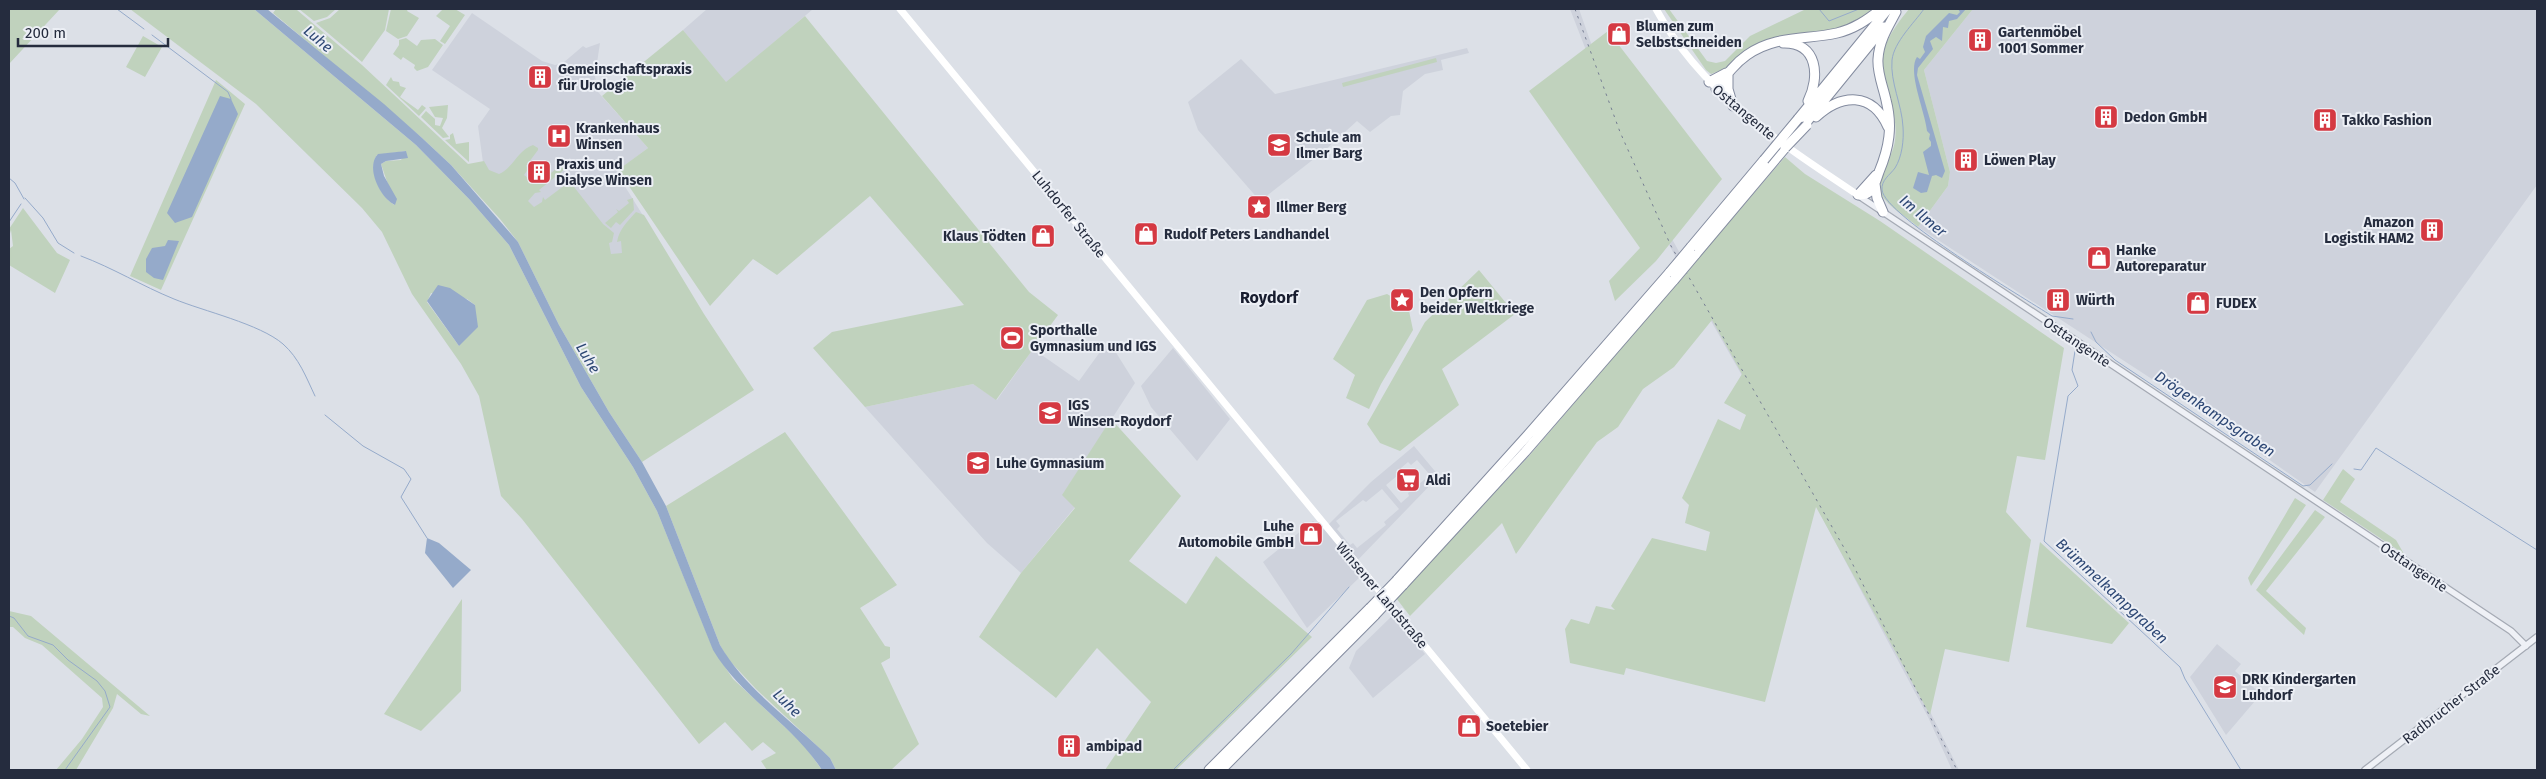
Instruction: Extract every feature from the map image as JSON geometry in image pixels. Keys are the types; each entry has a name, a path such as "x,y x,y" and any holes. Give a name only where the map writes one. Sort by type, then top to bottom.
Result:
{"highway":[{"path":"1716,89 1729,72 1748,54 1768,44 1795,37 1838,33 1861,23 1881,9"},
{"path":"1221,770 1525,452 1895,10"},
{"path":"1858,195 1869,193 1887,153 1890,132 1888,109 1879,78 1878,58 1884,34 1895,10"},
{"path":"1767,163 1785,148 1803,122 1813,91 1816,74 1815,67 1808,54 1797,45 1786,42 1768,44"},
{"path":"1709,82 1729,72"},
{"path":"1729,72 1728,89 1733,106"},
{"path":"1803,122 1841,101 1853,99 1875,107 1885,120 1890,132"},
{"path":"1858,195 1879,172"},
{"path":"1874,184 1883,212"},
{"path":"1209,770 1372,612"}],"main road":[{"name":"Luhdorfer Straße","path":"900,9 1238,420"},
{"name":"Osttangente","path":"1656,9 1683,52 1733,106 1776,140 1858,195"},
{"name":"Winsener Landstraße","path":"1238,420 1527,770"}],"street":[{"name":"Osttangente","path":"1858,195 2503,626 2526,646"},
{"name":"Radbrucher Straße","path":"2365,770 2537,637"}],"shaded area":[{"path":"707,9 813,9 726,83 683,30"},
{"path":"1570,9 1579,9 1613,106 1656,210 1902,655 1959,770 1952,770 1928,717 1816,506 1686,277 1651,210 1632,169"},
{"path":"1973,9 2537,9 2537,185 2315,492 2195,407 1918,227 1948,186 1950,172 1924,70"},
{"name":"Krankenhaus Winsen","path":"472,13 542,61 555,65 563,63 583,46 586,48 600,43 595,76 598,92 648,148 616,172 665,251 597,268 542,217 484,170 478,126 490,109 432,70"},
{"path":"1467,48 1469,53 1441,60 1443,70 1425,74 1403,91 1400,115 1391,116 1370,132 1357,121 1324,151 1260,201 1198,130 1188,102 1241,59 1275,94"},
{"path":"1105,345 1115,351 1135,383 1063,494 1075,507 1021,573 987,543 865,407 973,384 997,400 1033,349 1079,381"},
{"path":"1173,348 1230,419 1197,461 1151,407 1141,386"},
{"path":"1414,446 1439,476 1352,566 1360,577 1307,628 1263,562 1313,521 1323,530 1371,482","holes":["1417,460 1430,475 1408,493 1409,496 1401,503 1386,485 1403,471 1401,468 1408,462 1411,465","1382,489 1399,509 1384,522 1386,525 1357,548 1353,543 1350,545 1337,529 1340,526 1336,521 1363,500 1366,502"]},
{"path":"1393,615 1425,654 1373,698 1349,668 1356,651"},
{"name":"DRK Kindergarten Luhdorf","path":"2217,644 2241,664 2235,671 2261,694 2226,735 2190,677"}],"green space":[{"path":"9,9 60,9 9,64"},
{"path":"130,9 254,9 416,145 470,200 509,245 581,387 633,467 657,511 713,649 733,679 804,745 822,770 767,770 761,761 776,753 763,742 752,751 725,722 699,744 522,519 501,496 479,396 461,364 412,294 382,232 362,208 256,104","holes":["406,151 401,160 386,161 381,164 395,205 385,196 377,183 374,161 377,155","431,293 467,299 475,305 459,346 427,302"]},
{"path":"276,9 297,10 362,65 468,164 484,161 489,170 499,174 508,168 528,147 533,145 538,148 526,166 529,168 524,175 537,184 561,165 565,169 539,190 541,192 535,193 528,201 534,207 542,202 543,197 545,200 569,182 567,178 603,224 614,233 612,242 609,243 611,254 622,253 621,241 617,242 627,222 636,212 644,215 704,314 754,390 642,462 609,412 559,325 518,242 500,219 451,165 421,137 273,13"},
{"path":"299,9 336,9 327,17 314,21"},
{"path":"340,9 389,9 385,30 362,62 316,23 330,18"},
{"path":"391,9 408,9 407,11 419,18 407,36 398,39 386,31"},
{"path":"443,9 455,9 465,15 445,44 440,41 450,26 436,16"},
{"path":"1664,9 1669,9 1707,61 1716,63 1725,61 1750,36 1806,9 1875,9 1851,26 1748,51 1724,69 1711,74 1706,70"},
{"path":"1909,9 1973,9 1924,70 1950,172 1948,186 1918,227 1884,199 1880,189 1896,135 1894,116 1884,74 1884,52 1892,33"},
{"path":"805,16 1029,292 1058,315 996,400 973,384 865,407 813,348 832,332 964,305 870,196 777,275 753,259 710,306 618,170 648,148 602,96 683,30 726,82"},
{"path":"1608,31 1722,179 1656,261 1615,301 1609,281 1640,248 1529,91"},
{"path":"143,36 162,47 145,77 126,67"},
{"path":"406,38 417,46 421,40 435,39 443,45 428,67 417,71 414,68 415,65 403,57 401,60 393,54 399,45 399,40"},
{"path":"1436,58 1437,62 1343,87 1342,83"},
{"path":"391,77 393,81 399,82 400,86 406,88 400,97 418,110 422,105 426,108 419,116 386,85"},
{"path":"216,80 245,104 161,290 130,276"},
{"path":"448,105 447,118 442,128 449,137 443,138 421,117 426,111 435,119 435,125 440,126 443,118 435,117 429,107"},
{"path":"453,133 456,144 469,142 469,162 445,140 450,139 450,135"},
{"path":"1785,157 1805,174 1880,221 2064,348 2045,460 2017,456 2006,512 2031,540 2009,662 1945,649 1930,715 1816,507 1765,702 1626,668 1624,675 1570,663 1565,629 1571,619 1589,624 1596,606 1615,610 1611,606 1652,538 1706,551 1710,532 1685,523 1689,505 1682,498 1718,419 1740,430 1746,415 1724,403 1742,374 1712,320 1674,367 1643,389 1618,427 1597,442 1516,554 1502,523 1410,616 1396,598 1529,456"},
{"path":"633,198 634,210 620,225 616,222 611,228 605,223 618,212 616,209 619,211 629,203 627,200"},
{"path":"23,208 57,253 70,260 55,293 9,265 9,249 13,246 11,230 9,237 9,229"},
{"path":"1479,270 1515,314 1442,369 1459,405 1400,451 1380,443 1367,424 1425,322"},
{"path":"1387,294 1408,306 1413,330 1381,384 1369,409 1346,398 1355,375 1333,359 1367,300"},
{"path":"1111,419 1181,496 1129,561 1186,604 1216,556 1312,637 1176,770 1105,770 1151,702 1097,648 1056,698 979,637 1021,573 1075,508 1062,495"},
{"path":"785,432 897,585 860,608 885,646 890,647 890,658 881,663 919,744 891,770 836,770 830,758 756,689 728,659 720,645 666,506"},
{"path":"2343,469 2355,479 2340,502 2396,540 2404,554 2323,500"},
{"path":"2295,498 2306,505 2251,586 2248,578"},
{"path":"2315,510 2325,517 2266,591 2306,628 2304,635 2256,590"},
{"path":"2040,542 2129,623 2112,644 2026,627"},
{"path":"462,599 461,691 421,731 384,714"},
{"path":"9,611 31,616 150,716 141,714 117,694 113,708 76,770 56,770 82,739 103,707 102,698 42,645 25,638 13,627 9,627"}],"water":[{"path":"254,9 267,9 384,104 451,165 518,242 559,325 609,412 642,462 666,506 720,645 743,677 830,758 836,770 822,770 796,738 724,667 713,650 657,511 633,467 581,387 509,245 470,200 416,145"},
{"path":"1958,9 1966,9 1957,19 1949,21 1948,28 1943,27 1942,41 1936,37 1930,41 1933,49 1918,68 1917,75 1945,171 1942,178 1936,175 1932,176 1927,192 1921,193 1913,188 1918,172 1929,175 1923,152 1931,146 1931,142 1915,82 1914,64 1917,57 1920,59 1925,52 1923,47 1926,36 1949,13 1957,15 1960,12"},
{"path":"220,96 231,99 238,114 192,217 175,223 167,213"},
{"path":"406,151 408,158 386,161 381,164 384,176 397,199 395,205 384,196 376,182 373,166 374,160 378,154"},
{"path":"168,240 179,241 163,280 154,278 146,272 146,259 152,248 165,246"},
{"path":"438,285 450,288 475,305 478,327 459,346 427,301"},
{"path":"427,538 439,543 471,570 453,588 425,553"}],"waterway":[{"path":"117,9 144,29"},
{"name":"Im Ilmer","path":"1819,9 1829,21 1859,9"},
{"name":"Im Ilmer","path":"1924,9 1896,46 1892,60 1894,85 1902,119 1903,143 1897,164 1884,180 1882,190 1889,202 1906,218 1958,256 2052,316 2073,319"},
{"path":"152,35 228,92 231,99"},
{"path":"9,178 15,183 24,199"},
{"path":"25,198 43,218 58,243 74,253"},
{"path":"9,222 21,204"},
{"path":"81,256 174,299 246,324 273,337 289,349 302,368 315,396"},
{"name":"Drögenkampsgraben","path":"2091,332 2096,342 2115,360 2303,486 2310,485 2332,464"},
{"name":"Brümmelkampgraben","path":"2075,351 2072,370 2078,386 2068,396 2044,541 2180,667 2185,679 2241,770"},
{"path":"325,415 363,446 404,469 411,479 401,497 427,538"},
{"name":"Drögenkampsgraben","path":"2354,469 2361,470 2376,448 2537,550"},
{"path":"1173,770 1291,654 1349,587"},
{"path":"9,616 14,618 28,636 53,645 68,660 97,681 105,691 110,707 65,770"}],"railway":[{"path":"1575,9 1620,132 1671,246 1847,553 1957,770"}],"place":[{"name":"Blumen zum Selbstschneiden","path":"1619,34"},
{"name":"Gartenmöbel 1001 Sommer","path":"1980,40"},
{"name":"Gemeinschaftspraxis für Urologie","path":"540,77"},
{"name":"Dedon GmbH","path":"2106,117"},
{"name":"Takko Fashion","path":"2325,120"},
{"name":"Krankenhaus Winsen","path":"559,136"},
{"name":"Schule am Ilmer Barg","path":"1279,145"},
{"name":"Löwen Play","path":"1966,160"},
{"name":"Praxis und Dialyse Winsen","path":"539,172"},
{"name":"Illmer Berg","path":"1259,207"},
{"name":"Amazon Logistik HAM2","path":"2432,230"},
{"name":"Rudolf Peters Landhandel","path":"1146,234"},
{"name":"Klaus Tödten","path":"1043,236"},
{"name":"Hanke Autoreparatur","path":"2099,258"},
{"name":"Den Opfern beider Weltkriege","path":"1402,300"},
{"name":"Würth","path":"2058,300"},
{"name":"FUDEX","path":"2198,303"},
{"name":"Sporthalle Gymnasium und IGS","path":"1012,338"},
{"name":"IGS Winsen-Roydorf","path":"1050,413"},
{"name":"Luhe Gymnasium","path":"978,463"},
{"name":"Aldi","path":"1408,480"},
{"name":"Luhe Automobile GmbH","path":"1311,534"},
{"name":"DRK Kindergarten Luhdorf","path":"2225,687"},
{"name":"Soetebier","path":"1469,726"},
{"name":"ambipad","path":"1069,746"}],"district":[{"name":"Roydorf","path":"1269,297"}],"water label":[{"name":"Luhe","path":"318,39"},
{"name":"Luhe","path":"588,358"},
{"name":"Luhe","path":"787,703"}]}
